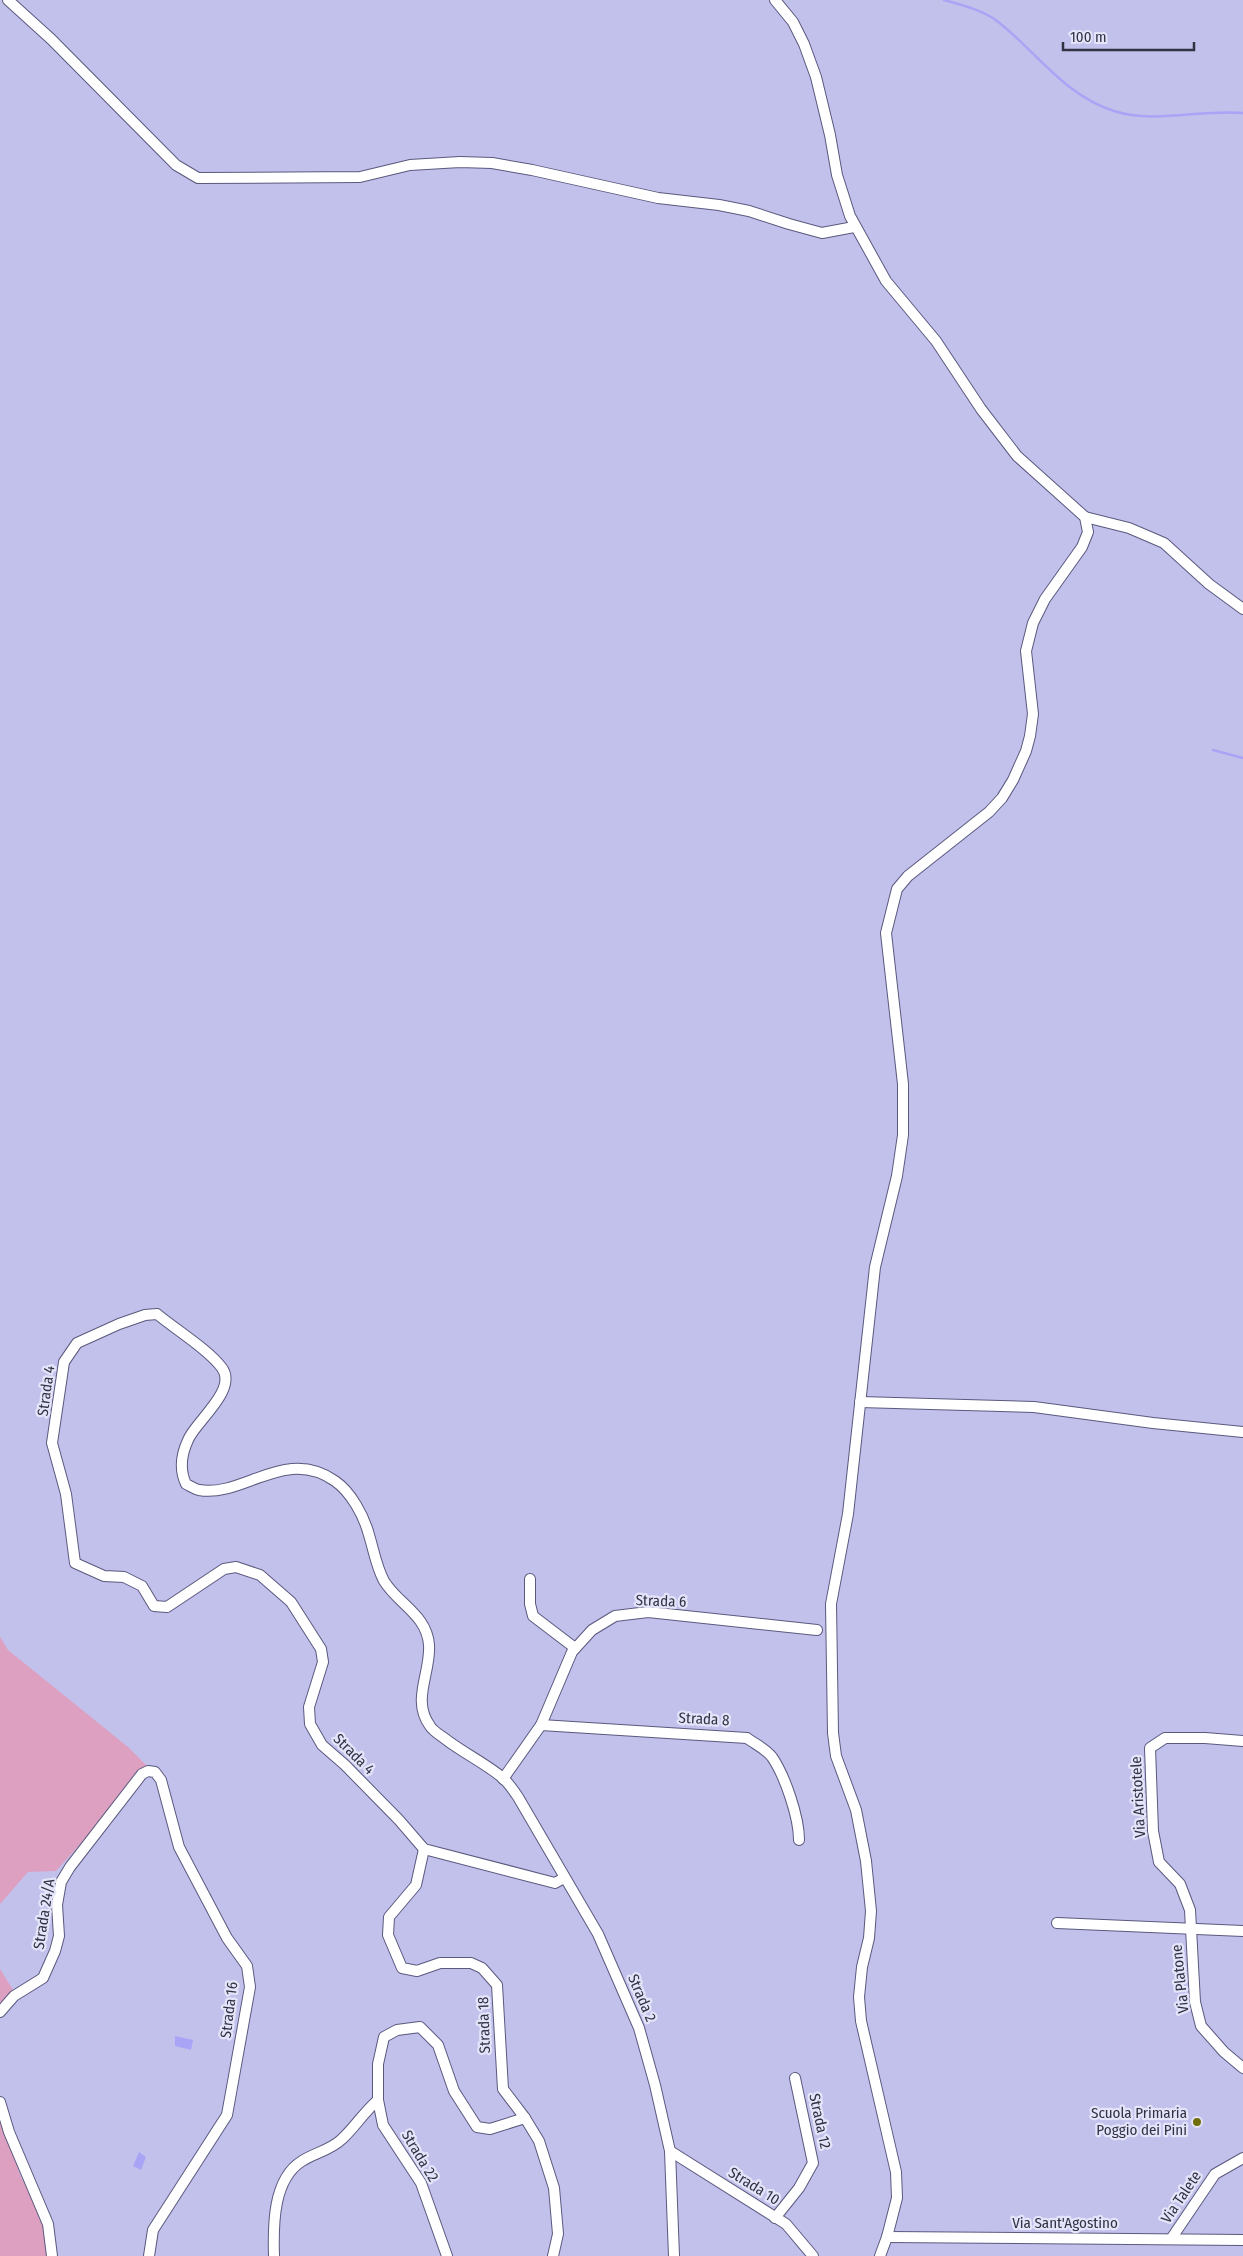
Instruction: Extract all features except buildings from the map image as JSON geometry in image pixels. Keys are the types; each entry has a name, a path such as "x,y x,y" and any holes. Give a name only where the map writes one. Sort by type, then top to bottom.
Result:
{"street":[{"path":"8,0 51,39 176,165 198,178 360,177 410,165 460,162 492,164 532,170 658,198 719,204 822,233 854,227"},
{"path":"775,0 793,22 804,44 816,77 830,134 837,175 854,227 886,280 936,341 981,410 1017,456 1085,518 1129,528 1164,543 1209,584 1243,609"},
{"path":"880,2256 897,2198 896,2172 861,2021 859,1997 862,1967 869,1938 871,1911 866,1861 856,1810 836,1756 833,1733 832,1604 848,1514 875,1267 897,1176 902,1134 903,1084 886,933 891,906 897,889 908,876 988,812 1002,798 1013,780 1026,751 1030,736 1032,714 1026,651 1033,623 1045,599 1082,547 1088,532 1085,518"},
{"name":"Strada 4","path":"424,1849 399,1820 345,1765 322,1745 310,1724 308,1707 323,1662 321,1649 291,1602 260,1574 236,1567 224,1569 167,1607 154,1606 142,1586 124,1577 104,1576 75,1563 66,1494 52,1443 64,1362 77,1343 119,1324 145,1315 157,1314 208,1353 224,1369 226,1381 216,1404 188,1438 182,1457 181,1472 186,1484 199,1490 223,1489 267,1473 295,1469 317,1472 335,1481 351,1497 369,1533 375,1561 384,1581 392,1593 411,1608 424,1628 429,1645 421,1707 430,1726 461,1752 503,1779"},
{"path":"860,1402 1034,1407 1144,1422 1243,1432"},
{"path":"530,1579 530,1604 533,1616 576,1648"},
{"name":"Strada 6","path":"503,1779 541,1725 572,1652 592,1630 615,1616 648,1612 817,1630"},
{"name":"Strada 8","path":"541,1725 747,1738 771,1756 781,1772 799,1828 799,1840"},
{"name":"Via Aristotele","path":"1190,1929 1190,1910 1180,1884 1159,1862 1153,1831 1150,1748 1165,1738 1205,1738 1243,1741"},
{"name":"Strada 24/A","path":"0,2012 14,1996 43,1978 55,1952 59,1936 57,1905 61,1882 70,1866 142,1774 151,1771"},
{"name":"Strada 16","path":"149,2256 153,2230 227,2116 250,1987 247,1966 227,1938 178,1847 160,1777 151,1771"},
{"name":"Strada 2","path":"503,1779 518,1797 598,1934 639,2028 655,2084 670,2151 674,2256"},
{"path":"424,1849 555,1883 564,1878"},
{"name":"Strada 18","path":"424,1849 416,1885 389,1917 388,1935 402,1968 417,1971 440,1963 471,1963 482,1968 497,1984 503,2089 525,2118 539,2141 554,2188 558,2234 553,2256"},
{"path":"1057,1923 1243,1931"},
{"name":"Via Platone","path":"1190,1929 1196,2002 1201,2026 1224,2052 1243,2068"},
{"name":"Strada 22","path":"447,2256 421,2183 383,2125 378,2100 378,2064 384,2037 397,2030 420,2027 438,2045 454,2091 477,2127 490,2129 525,2118"},
{"name":"Strada 12","path":"776,2218 799,2188 813,2163 796,2078"},
{"path":"274,2256 278,2197 290,2169 341,2140 364,2112 378,2100"},
{"path":"0,2102 9,2132 48,2224 52,2256"},
{"name":"Strada 10","path":"670,2151 786,2224 813,2256"},
{"name":"Via Talete","path":"1171,2239 1215,2174 1243,2158"},
{"name":"Via Sant'Agostino","path":"887,2237 1243,2240"}],"shaded area":[{"path":"0,1637 8,1650 128,1747 148,1767 133,1779 56,1871 28,1872 0,1904"},
{"path":"0,1969 13,1990 0,2003"},
{"path":"175,2036 193,2040 191,2050 175,2046"},
{"path":"0,2114 20,2175 42,2217 48,2256 0,2256"},
{"path":"139,2152 146,2157 141,2170 133,2166"}],"waterway":[{"path":"944,0 972,8 991,17 1080,95 1114,111 1146,116 1243,113"},
{"path":"1213,750 1243,758"}],"place":[{"name":"Scuola Primaria Poggio dei Pini","path":"1197,2122"}]}
